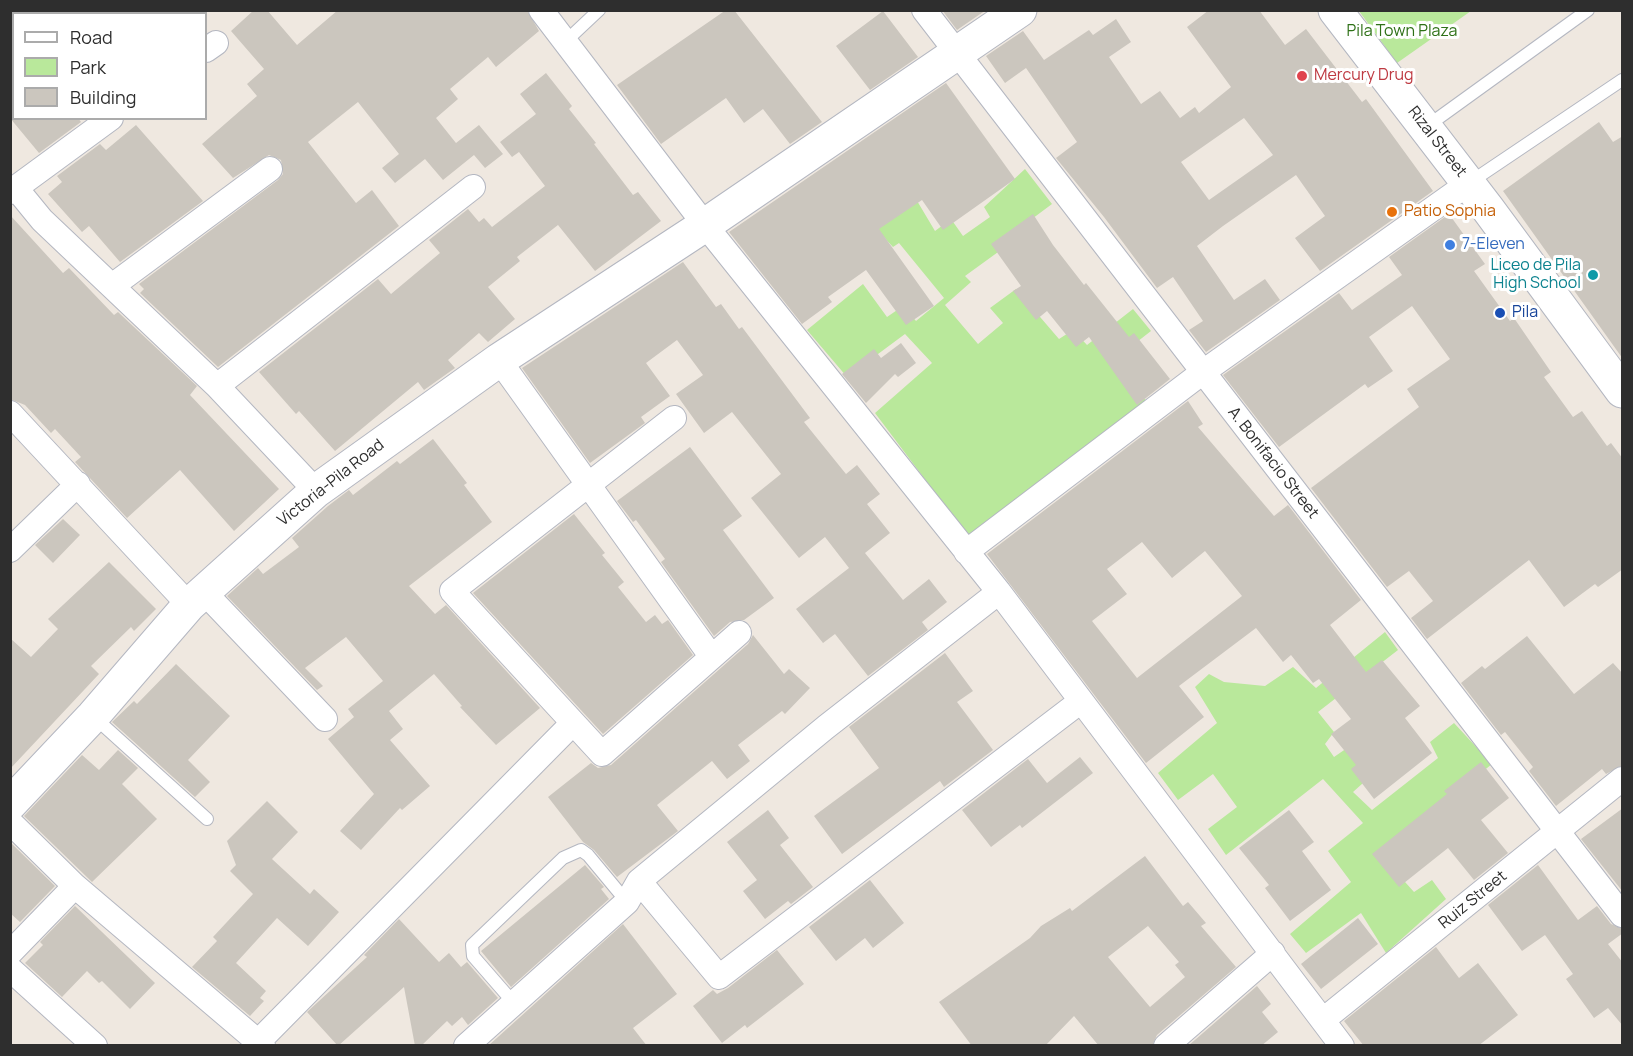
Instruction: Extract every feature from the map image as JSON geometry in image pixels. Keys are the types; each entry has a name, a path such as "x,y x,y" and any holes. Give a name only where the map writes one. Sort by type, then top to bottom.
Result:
{"main road":[{"name":"Victoria-Pila Road","path":"10,804 93,716 196,598 316,492 499,360 705,225 1020,10"},
{"name":"Rizal Street","path":"1335,10 1469,183 1623,391"}],"street":[{"path":"541,10 705,225 999,592 1342,1046"},
{"name":"A. Bonifacio Street","path":"924,10 1623,915"},
{"path":"108,120 13,189 42,220 217,386 316,492"},
{"path":"112,286 270,169"},
{"path":"966,552 1203,372 1469,183"},
{"path":"217,386 472,187"},
{"path":"499,360 711,656"},
{"path":"10,413 78,484 325,719"},
{"path":"674,418 452,591 602,754 739,633"},
{"path":"10,550 78,484"},
{"path":"466,1046 627,902 639,881 826,727 999,592"},
{"path":"639,881 719,977 1081,701"},
{"path":"10,822 75,886 261,1043 572,724"},
{"name":"Ruiz Street","path":"1323,1020 1623,779"},
{"path":"10,953 75,886"},
{"path":"1166,1046 1273,953"},
{"path":"10,969 95,1046"}],"lane":[{"path":"565,42 599,10"},
{"path":"1425,127 1588,10"},
{"path":"1469,183 1623,80"},
{"path":"93,716 207,819"},
{"path":"513,1002 473,956 472,945 563,858 580,850 588,855 627,902"}],"green space":[{"name":"Pila Town Plaza","path":"1359,11 1471,11 1397,63"},
{"path":"1025,169 1052,204 1001,242 1005,247 965,276 971,282 945,305 978,344 1003,323 990,308 1016,289 1059,339 1073,330 1087,345 1133,309 1151,331 1115,359 1150,406 970,539 875,413 932,363 905,334 847,377 807,330 863,284 887,317 903,306 916,321 944,298 899,243 893,247 876,229 904,179 935,231 951,219 963,236 990,217 984,207"},
{"path":"1385,632 1398,650 1318,712 1334,732 1325,744 1334,757 1350,746 1372,775 1353,792 1372,810 1438,758 1430,742 1454,723 1492,764 1380,854 1414,892 1432,880 1446,899 1386,953 1361,913 1306,953 1290,934 1351,882 1328,851 1363,823 1323,779 1226,855 1208,829 1237,807 1213,774 1178,800 1158,773 1217,723 1195,687 1209,674 1224,682 1265,686 1293,667 1316,688"}],"building":[{"path":"254,10 267,10 297,45 338,10 527,10 539,31 496,67 488,57 450,89 458,99 436,118 456,143 479,125 503,154 485,168 474,155 443,180 425,159 395,183 382,168 399,154 358,102 308,142 356,203 372,190 399,226 218,367 140,293 144,289 139,284 283,174 281,160 269,155 233,178 202,144 257,96 247,84 264,69 231,31"},
{"path":"726,10 734,10 822,122 790,144 763,109 744,123 726,98 661,144 617,85"},
{"path":"942,10 986,10 957,30"},
{"path":"1209,10 1259,10 1285,45 1306,29 1362,102 1366,99 1433,191 1320,271 1295,238 1325,216 1296,175 1223,226 1197,246 1234,300 1265,279 1280,300 1206,352 1189,330 1203,321 1173,277 1157,288 1056,158 1077,142 1026,68 1005,83 986,56 1023,31 1044,60 1089,30 1093,35 1116,19 1131,42 1109,57 1141,104 1160,91 1180,118 1195,107 1199,113 1231,87 1187,27","holes":["1244,118 1273,155 1209,200 1181,162"]},
{"path":"883,11 918,57 870,90 836,46"},
{"path":"546,73 572,106 569,109 633,195 638,192 661,221 595,271 558,225 517,257 520,261 488,287 515,319 488,342 479,333 448,360 455,368 424,390 418,382 335,451 299,411 296,414 259,372 378,279 391,294 440,253 429,240 468,209 479,222 484,218 492,227 545,186 519,152 512,157 500,142 536,114 520,94"},
{"path":"946,83 1015,179 943,230 922,200 879,229 934,306 906,325 866,270 828,297 832,302 802,324 729,232"},
{"path":"10,118 12,120 80,120 81,122 39,153"},
{"name":"Liceo de Pila High School","path":"1599,122 1613,142 1623,136 1623,359 1503,191"},
{"path":"136,125 203,201 120,262 89,226 82,232 48,194 62,182 57,176 100,144 106,150"},
{"path":"1033,214 1053,245 1084,285 1086,283 1129,337 1134,333 1170,379 1137,405 1089,337 1076,347 1047,311 1036,320 1013,291 1021,286 991,244"},
{"path":"1449,214 1485,264 1474,271 1510,321 1514,318 1551,372 1544,377 1573,417 1582,411 1607,446 1611,443 1623,459 1623,569 1598,587 1595,584 1564,607 1529,560 1427,639 1411,618 1433,601 1409,571 1387,587 1311,488 1419,407 1407,389 1450,359 1412,306 1369,337 1393,371 1368,388 1365,384 1279,447 1223,375 1339,293 1352,310 1402,275 1389,257"},
{"path":"10,215 63,273 69,268 114,315 118,312 197,386 190,395 279,489 234,531 180,470 127,518 75,462 81,457 55,429 51,433 25,405 10,399"},
{"path":"683,262 716,307 721,304 739,329 742,327 810,418 804,422 846,474 857,465 880,494 867,504 890,533 865,553 903,600 929,579 947,602 922,622 928,630 868,676 835,634 823,643 796,609 849,568 825,537 799,558 751,498 781,474 732,412 704,433 676,394 703,375 677,340 646,363 670,396 641,417 645,423 590,463 522,368"},
{"path":"901,343 916,363 898,377 895,374 866,403 842,374 874,349 881,358"},
{"path":"1188,401 1203,424 1198,427 1274,516 1288,505 1361,600 1330,625 1366,672 1382,660 1420,706 1405,718 1432,753 1374,799 1351,769 1356,765 1331,734 1351,719 1319,679 1313,683 1291,655 1283,662 1256,628 1179,686 1204,717 1146,763 987,554","holes":["1142,542 1172,578 1205,551 1242,596 1137,678 1092,621 1127,594 1107,569"]},
{"path":"433,439 467,483 464,485 492,522 409,586 435,614 446,605 540,708 496,745 460,707 462,706 434,674 389,711 403,729 390,740 430,786 402,810 400,808 361,850 340,831 374,794 328,739 354,717 348,709 383,681 346,637 305,668 323,686 317,690 227,596 258,568 263,574 299,547 292,538 328,506 349,490 353,495 397,461 400,464"},
{"path":"690,447 742,516 723,530 774,598 744,620 730,622 714,636 661,562 665,559 636,520 633,522 617,501"},
{"path":"574,514 605,553 602,555 624,582 618,587 646,622 655,615 662,624 668,620 693,655 603,734 473,593"},
{"path":"63,519 80,535 53,563 35,545"},
{"path":"109,562 156,609 134,631 131,627 91,666 99,674 10,769 10,638 31,657 58,629 48,619"},
{"path":"753,635 784,674 789,669 810,688 785,714 782,711 738,745 750,761 727,779 712,761 657,805 678,831 617,877 594,850 583,842 548,797 591,763 598,768 611,765 748,644"},
{"path":"1527,636 1574,694 1613,663 1623,674 1623,765 1606,774 1602,769 1556,806 1529,771 1533,767 1505,732 1501,735 1461,683 1482,666 1485,669"},
{"path":"945,653 973,691 957,702 993,750 944,787 940,781 842,854 814,816 879,768 849,727"},
{"path":"176,664 230,716 188,760 210,782 195,797 112,722 134,701 137,704"},
{"path":"118,750 138,768 122,784 157,819 92,882 24,816 82,755 99,770"},
{"path":"1080,757 1093,773 1022,828 1020,825 991,847 962,810 1028,759 1047,783"},
{"path":"1481,762 1509,798 1481,820 1508,853 1474,880 1448,848 1399,887 1372,854 1447,794 1444,791"},
{"path":"267,801 298,832 272,859 310,894 314,889 339,912 308,946 277,918 236,963 266,991 260,998 264,1001 250,1016 192,967 217,941 213,937 253,894 230,871 236,865 227,841"},
{"path":"1623,808 1623,892 1581,839"},
{"path":"768,810 789,838 780,845 813,887 791,904 788,901 765,919 743,891 757,880 727,842"},
{"path":"1289,810 1314,842 1302,851 1331,890 1290,921 1265,888 1269,885 1239,848"},
{"path":"10,842 55,886 20,922 10,913"},
{"path":"1145,856 1183,906 1188,902 1206,923 1201,926 1236,967 1157,1035 1152,1046 1099,1046 1074,1016 1045,1046 972,1046 939,1002 1030,938 1041,926 1070,908 1072,911","holes":["1148,926 1179,962 1175,965 1185,977 1150,1007 1108,957"]},
{"path":"585,865 604,887 601,889 609,899 511,987 481,951"},
{"path":"1538,865 1578,920 1597,906 1611,924 1623,929 1623,933 1608,944 1623,963 1623,1026 1608,1008 1594,1018 1566,979 1573,974 1545,935 1522,951 1488,905"},
{"path":"870,880 904,923 873,948 865,938 836,961 809,927"},
{"path":"75,906 155,983 130,1009 102,981 99,983 87,971 62,997 25,963 43,945 40,942"},
{"path":"1358,918 1378,944 1321,989 1301,964"},
{"path":"399,919 439,962 449,953 461,967 467,962 498,998 468,1025 462,1017 452,1026 447,1021 421,1046 415,1046 404,987 338,1046 307,1012 367,957 364,955"},
{"path":"623,924 677,994 633,1028 647,1046 488,1046"},
{"path":"1436,947 1459,978 1478,963 1518,1015 1478,1046 1364,1046 1344,1021"},
{"path":"777,950 804,984 747,1028 745,1025 722,1043 693,1006 713,990 717,994 728,988"},
{"path":"1257,986 1271,1004 1262,1012 1278,1032 1261,1046 1188,1046"}],"place":[{"name":"Mercury Drug","path":"1302,76"},
{"name":"Patio Sophia","path":"1392,212"},
{"name":"7-Eleven","path":"1450,245"},
{"name":"Liceo de Pila High School","path":"1593,275"},
{"name":"Pila","path":"1500,313"}]}
